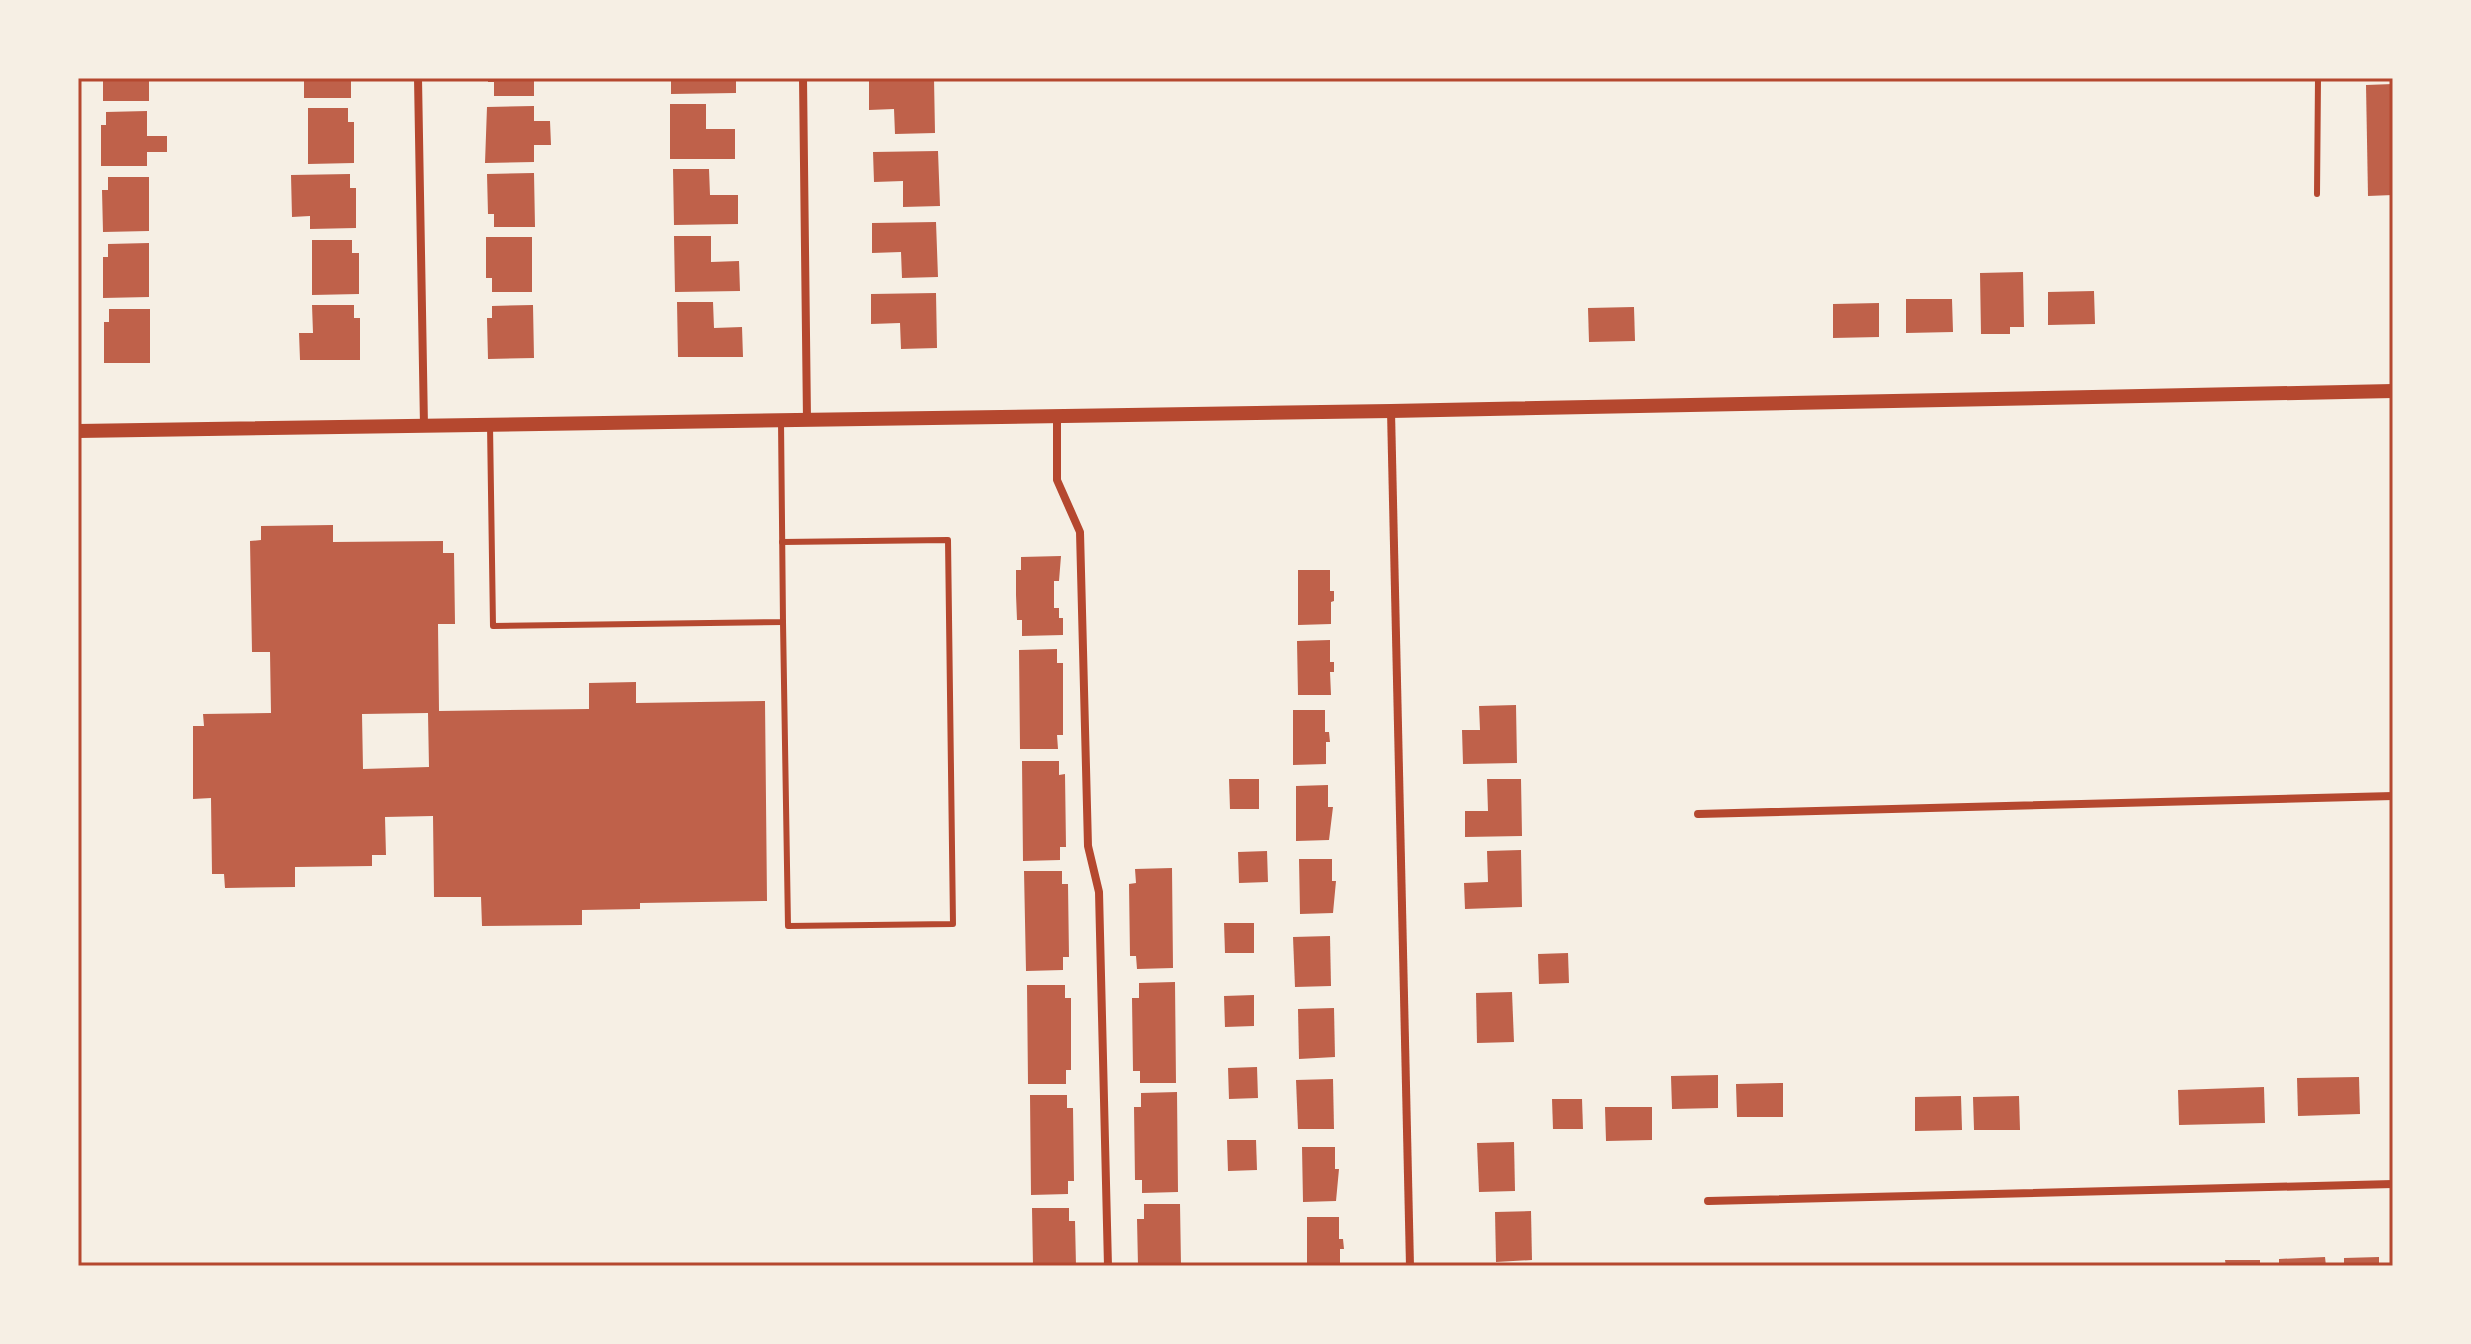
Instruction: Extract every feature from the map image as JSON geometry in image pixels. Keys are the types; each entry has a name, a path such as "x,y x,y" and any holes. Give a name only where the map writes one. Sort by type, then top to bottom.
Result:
{"street":[{"path":"418,78 424,426"},
{"path":"803,78 807,420"},
{"path":"78,431 1057,417 2393,391"},
{"path":"1391,411 1410,1266"},
{"path":"1057,417 1057,480 1080,532 1088,846 1099,892 1108,1266"},
{"path":"1698,814 2393,796"},
{"path":"1708,1201 2393,1184"}],"lane":[{"path":"2317,194 2318,78"},
{"path":"781,420 782,542 783,622 788,926 953,924 948,540 782,542"},
{"path":"490,425 493,626 783,622"}],"building":[{"path":"103,78 149,78 149,101 103,101"},
{"path":"304,78 351,78 351,98 304,98"},
{"path":"488,78 534,78 534,96 494,96 494,82 488,82"},
{"path":"671,78 736,78 736,93 671,94"},
{"path":"934,78 935,133 895,134 894,109 869,110 869,80"},
{"path":"2393,84 2393,195 2368,196 2366,85"},
{"path":"670,104 706,104 706,129 735,129 735,159 670,159"},
{"path":"534,106 534,121 550,121 551,145 534,145 534,162 485,163 487,107"},
{"path":"308,108 348,108 348,122 354,122 354,163 308,164"},
{"path":"147,111 147,136 167,136 167,152 147,152 147,166 101,166 101,125 106,125 106,112"},
{"path":"938,151 940,206 903,207 903,181 874,182 873,152"},
{"path":"673,169 709,169 710,195 738,195 738,224 674,225"},
{"path":"534,173 535,227 494,227 494,214 488,214 487,174"},
{"path":"350,174 350,188 356,188 356,228 310,229 310,216 292,217 291,175"},
{"path":"108,177 149,177 149,231 103,232 102,190 108,190"},
{"path":"936,222 938,277 902,278 901,252 872,253 872,223"},
{"path":"674,236 711,236 711,262 739,261 740,291 675,292"},
{"path":"486,237 532,237 532,292 492,292 492,278 486,278"},
{"path":"312,240 352,240 352,253 359,253 359,294 312,295"},
{"path":"149,243 149,297 103,298 103,257 108,257 108,244"},
{"path":"2023,272 2024,327 2010,327 2010,334 1981,334 1980,273"},
{"path":"2094,291 2095,324 2048,325 2048,292"},
{"path":"936,293 937,348 901,349 900,323 871,324 871,294"},
{"path":"1906,299 1952,299 1953,332 1906,333"},
{"path":"677,302 713,302 714,328 742,327 743,357 678,357"},
{"path":"1879,303 1879,337 1833,338 1833,304"},
{"path":"312,305 354,305 354,318 360,318 360,360 300,360 299,333 313,333"},
{"path":"533,305 534,358 488,359 487,318 492,318 492,306"},
{"path":"1634,307 1635,341 1589,342 1588,308"},
{"path":"109,309 150,309 150,363 104,363 104,322 109,322"},
{"path":"333,525 333,542 443,541 443,553 454,553 455,624 438,624 439,711 589,709 589,683 636,682 636,703 765,701 767,901 640,903 640,909 582,910 582,925 482,926 481,897 434,897 433,816 385,817 386,855 372,855 372,866 295,867 295,887 225,888 224,874 212,874 211,798 193,799 193,726 204,726 203,714 271,713 270,652 252,652 250,541 261,540 261,526","holes":["428,713 429,767 363,769 362,714"]},
{"path":"1061,556 1059,581 1054,581 1054,608 1059,608 1059,618 1063,618 1063,635 1022,636 1022,620 1017,620 1016,595 1016,570 1021,570 1021,557"},
{"path":"1298,570 1330,570 1330,591 1334,591 1331,624 1298,625"},
{"path":"1330,640 1330,662 1334,662 1334,672 1330,672 1331,695 1298,695 1297,641"},
{"path":"1057,649 1057,663 1063,663 1063,735 1057,735 1058,749 1020,749 1019,650"},
{"path":"1516,705 1517,763 1463,764 1462,730 1480,730 1479,706"},
{"path":"1293,710 1325,710 1325,732 1329,732 1330,742 1326,742 1326,764 1293,765"},
{"path":"1022,761 1059,761 1059,775 1065,774 1066,847 1060,847 1060,860 1023,861"},
{"path":"1229,779 1259,779 1259,809 1230,809"},
{"path":"1487,779 1521,779 1522,836 1465,837 1465,811 1488,811"},
{"path":"1328,785 1328,807 1333,807 1329,840 1296,841 1296,786"},
{"path":"1521,850 1522,907 1465,909 1464,883 1488,882 1487,851"},
{"path":"1267,851 1268,882 1239,883 1238,852"},
{"path":"1299,859 1332,859 1332,881 1336,881 1333,913 1300,914"},
{"path":"1172,868 1173,968 1137,969 1136,956 1130,956 1129,884 1136,883 1135,869"},
{"path":"1024,871 1062,871 1062,884 1068,884 1069,957 1063,957 1063,970 1026,971"},
{"path":"1224,923 1254,923 1254,953 1225,953"},
{"path":"1330,936 1331,986 1295,987 1293,937"},
{"path":"1568,953 1569,983 1539,984 1538,954"},
{"path":"1175,982 1176,1083 1140,1083 1140,1071 1133,1071 1132,998 1139,998 1139,983"},
{"path":"1027,985 1065,985 1065,998 1071,998 1071,1070 1066,1070 1066,1084 1028,1084"},
{"path":"1512,992 1514,1042 1477,1043 1476,993"},
{"path":"1254,995 1254,1026 1225,1027 1224,996"},
{"path":"1334,1008 1335,1057 1299,1059 1298,1009"},
{"path":"1257,1067 1258,1098 1229,1099 1228,1068"},
{"path":"1718,1075 1718,1108 1672,1109 1671,1076"},
{"path":"2359,1077 2360,1114 2298,1116 2297,1078"},
{"path":"1333,1079 1334,1129 1298,1129 1296,1080"},
{"path":"1783,1083 1783,1117 1737,1117 1736,1084"},
{"path":"2264,1087 2265,1123 2179,1125 2178,1090"},
{"path":"1177,1092 1178,1192 1142,1193 1142,1180 1135,1180 1134,1107 1141,1107 1141,1093"},
{"path":"1030,1095 1067,1095 1067,1108 1073,1108 1074,1181 1068,1181 1068,1194 1031,1195"},
{"path":"1961,1096 1962,1130 1915,1131 1915,1097"},
{"path":"2019,1096 2020,1130 1974,1130 1973,1097"},
{"path":"1552,1099 1582,1099 1583,1129 1553,1129"},
{"path":"1605,1107 1652,1107 1652,1140 1606,1141"},
{"path":"1227,1140 1256,1140 1257,1170 1228,1171"},
{"path":"1514,1142 1515,1191 1479,1192 1477,1143"},
{"path":"1302,1147 1335,1147 1335,1169 1339,1169 1336,1201 1303,1202"},
{"path":"1144,1204 1180,1204 1181,1266 1138,1266 1137,1219 1144,1219"},
{"path":"1032,1208 1069,1208 1069,1221 1075,1221 1076,1266 1033,1266"},
{"path":"1531,1211 1532,1260 1496,1262 1495,1212"},
{"path":"1307,1217 1339,1217 1339,1239 1343,1239 1344,1249 1340,1249 1340,1266 1307,1266"},
{"path":"2325,1257 2326,1266 2279,1266 2279,1259"},
{"path":"2379,1257 2379,1266 2344,1266 2344,1258"},
{"path":"2225,1260 2260,1260 2260,1266 2226,1266"}]}
